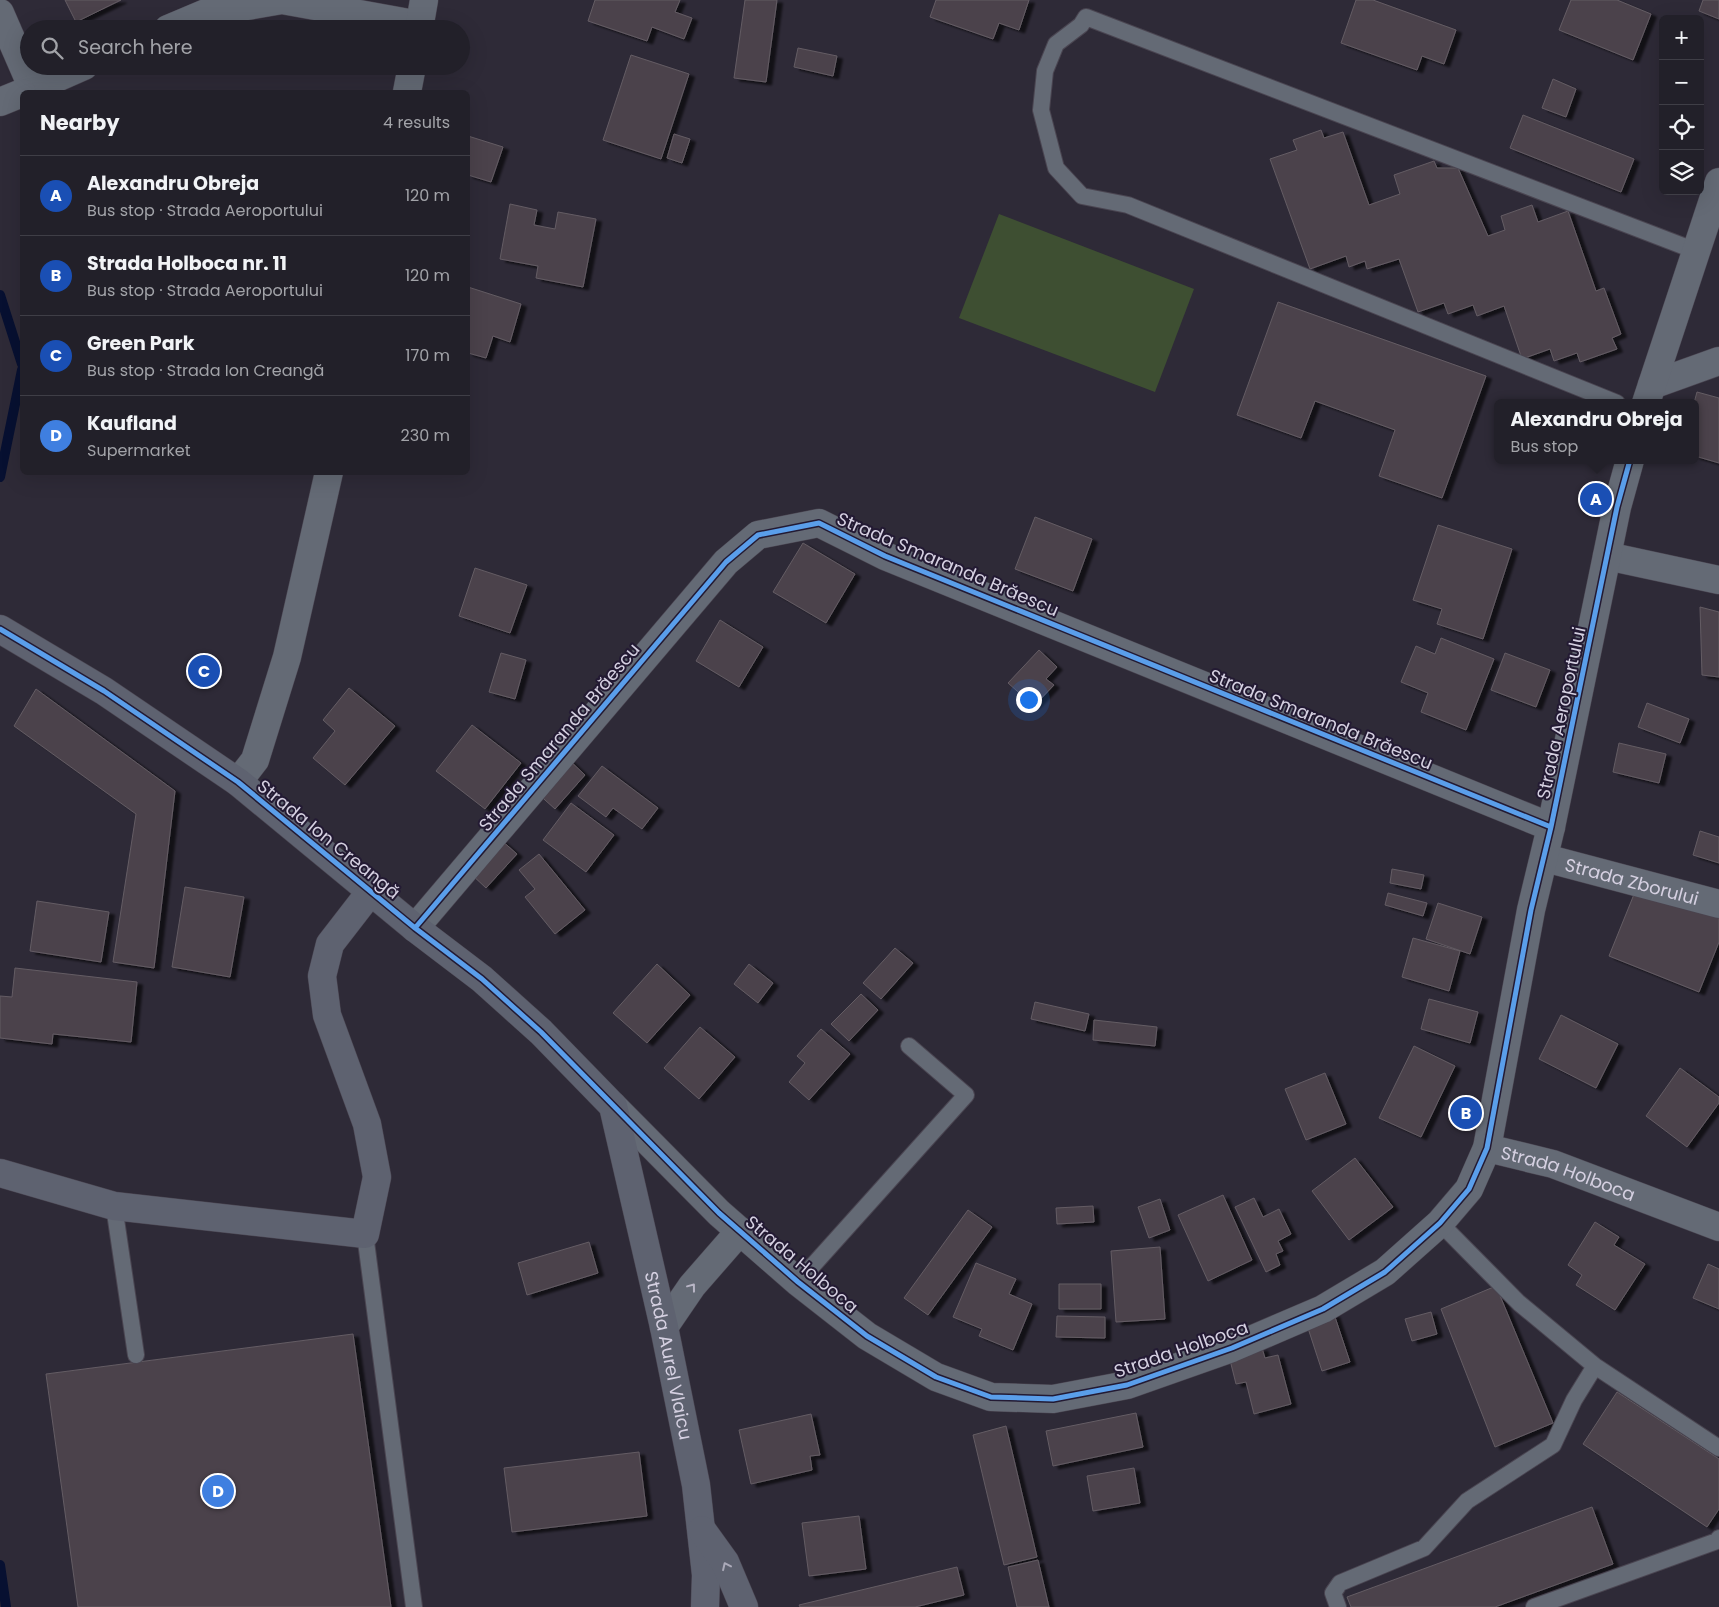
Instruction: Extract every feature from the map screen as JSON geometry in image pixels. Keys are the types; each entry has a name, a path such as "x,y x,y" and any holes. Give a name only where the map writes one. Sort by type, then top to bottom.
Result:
{"street":[{"path":"189,20 206,13 282,0 421,18"},
{"path":"0,13 17,96"},
{"path":"30,90 64,75"},
{"path":"407,90 410,75"},
{"path":"1649,394 1719,182"},
{"path":"1649,394 1719,361"},
{"name":"Strada Aeroportului","path":"1487,1148 1531,910 1545,858 1607,556 1629,464"},
{"path":"238,782 255,760 287,657 328,475"},
{"name":"Strada Smaranda Brăescu","path":"415,928 726,562 758,535 819,523 884,556 1551,828"},
{"path":"1607,556 1719,580"},
{"name":"Strada Ion Creangă","path":"0,629 104,691 238,782 415,928 482,979 541,1032 613,1106"},
{"name":"Strada Zborului","path":"1545,858 1719,904"},
{"path":"0,1173 114,1206 365,1234 377,1177 367,1124 327,1015 322,976 330,944 371,891"},
{"name":"Strada Holboca","path":"613,1106 740,1231 798,1282 867,1336 936,1377 991,1397 1053,1399 1127,1385 1232,1348 1323,1309 1384,1272 1440,1223 1469,1189 1487,1148 1553,1164 1719,1227"},
{"name":"Strada Aurel Vlaicu","path":"613,1106 664,1327 696,1485 706,1574 705,1607"},
{"path":"664,1327 692,1286 740,1231"},
{"path":"702,1529 725,1562 744,1607"}],"lane":[{"path":"1607,399 1128,205 1082,196 1056,168 1041,110 1045,71 1056,44 1081,25 1086,17 1696,252"},
{"path":"798,1282 966,1095 909,1046"},
{"path":"114,1206 136,1355"},
{"path":"1440,1223 1519,1303 1595,1366 1719,1448"},
{"path":"365,1234 414,1607"},
{"path":"1338,1607 1333,1593 1340,1583 1424,1548 1467,1501 1553,1445 1574,1400 1595,1366"},
{"path":"1534,1607 1717,1542 1719,1538"}],"green space":[{"path":"999,214 1194,289 1155,392 959,318"}],"building":[{"path":"65,0 121,0 80,20 75,20"},
{"path":"595,0 680,0 675,12 692,18 684,39 652,27 647,41 588,21"},
{"path":"745,0 777,0 766,82 734,78"},
{"path":"936,0 1029,0 1019,30 999,23 993,39 930,17"},
{"path":"1356,0 1373,0 1456,30 1444,64 1422,56 1417,70 1341,43"},
{"path":"1571,0 1617,0 1651,14 1633,60 1559,30"},
{"path":"1703,0 1719,0 1719,19 1699,11"},
{"path":"798,48 837,56 833,76 794,67"},
{"path":"631,55 689,74 661,159 603,140"},
{"path":"1553,79 1576,89 1566,117 1542,108"},
{"path":"1523,115 1634,159 1621,192 1510,148"},
{"path":"1321,130 1324,138 1343,132 1369,205 1400,194 1394,175 1434,161 1437,168 1458,168 1488,236 1505,230 1501,216 1532,205 1538,222 1568,211 1596,291 1604,288 1621,334 1612,338 1617,349 1580,362 1577,353 1554,361 1550,349 1522,359 1504,306 1477,316 1473,305 1448,314 1444,303 1418,312 1399,259 1367,269 1365,261 1349,267 1346,256 1310,269 1270,159 1297,150 1293,140"},
{"path":"674,134 690,139 682,163 667,158"},
{"path":"470,137 503,147 491,182 470,176"},
{"path":"510,204 537,210 534,225 555,229 558,212 596,219 583,287 536,278 538,266 500,259"},
{"path":"470,288 521,304 510,342 493,336 486,358 470,354"},
{"path":"1278,302 1486,376 1442,498 1379,476 1395,430 1315,401 1301,438 1237,415"},
{"path":"1697,392 1719,398 1719,463 1699,457 1699,399 1695,399"},
{"path":"1035,517 1092,539 1073,591 1015,569"},
{"path":"1438,525 1512,549 1483,639 1437,624 1442,609 1413,600"},
{"path":"803,543 855,574 826,623 773,592"},
{"path":"475,568 527,585 510,633 459,616"},
{"path":"1700,607 1719,612 1719,677 1702,675"},
{"path":"720,620 763,647 739,687 696,661"},
{"path":"1441,638 1494,659 1466,730 1421,712 1428,693 1401,682 1416,646 1435,654"},
{"path":"1039,650 1057,667 1046,679 1054,685 1034,706 1008,683"},
{"path":"501,653 526,660 515,699 489,692"},
{"path":"1505,653 1550,670 1536,707 1491,690"},
{"path":"349,688 395,726 345,785 313,758 335,731 323,720"},
{"path":"36,689 175,791 154,968 113,962 136,814 14,726"},
{"path":"1647,703 1689,719 1680,743 1638,727"},
{"path":"472,725 521,763 485,809 436,771"},
{"path":"1619,743 1666,754 1659,783 1613,772"},
{"path":"566,757 585,775 555,809 535,791"},
{"path":"602,766 658,808 642,829 613,808 606,817 578,796"},
{"path":"571,803 614,835 586,872 543,840"},
{"path":"1700,831 1719,837 1719,863 1693,855"},
{"path":"500,839 517,854 486,888 470,873"},
{"path":"539,854 585,910 555,934 525,897 535,889 519,870"},
{"path":"1392,869 1424,875 1421,889 1390,883"},
{"path":"1639,882 1719,914 1719,942 1699,992 1609,956"},
{"path":"185,887 244,897 230,977 172,967"},
{"path":"1388,893 1427,903 1423,916 1385,905"},
{"path":"37,901 109,912 101,962 30,951"},
{"path":"1438,903 1482,917 1470,954 1426,939"},
{"path":"1413,938 1460,951 1449,991 1402,977"},
{"path":"895,948 913,963 881,999 863,983"},
{"path":"657,964 690,995 647,1043 613,1013"},
{"path":"749,964 773,983 758,1003 734,984"},
{"path":"15,968 137,982 131,1042 53,1034 52,1044 0,1038 0,996 12,997"},
{"path":"861,994 878,1010 849,1041 831,1024"},
{"path":"1429,999 1478,1012 1470,1043 1421,1029"},
{"path":"1035,1002 1089,1014 1085,1031 1031,1019"},
{"path":"1561,1015 1618,1044 1596,1088 1539,1059"},
{"path":"1094,1020 1157,1027 1155,1046 1093,1040"},
{"path":"700,1027 735,1057 699,1099 664,1068"},
{"path":"821,1029 850,1054 809,1100 789,1082 805,1063 797,1056"},
{"path":"1414,1046 1455,1066 1421,1137 1379,1118"},
{"path":"1680,1068 1719,1097 1719,1103 1687,1147 1646,1116"},
{"path":"1325,1073 1346,1124 1306,1140 1285,1089"},
{"path":"1355,1158 1393,1207 1349,1240 1312,1191"},
{"path":"1223,1195 1252,1260 1208,1281 1178,1215"},
{"path":"1254,1198 1263,1217 1279,1209 1291,1234 1278,1241 1283,1251 1276,1254 1280,1265 1266,1272 1235,1207"},
{"path":"1160,1199 1170,1230 1149,1238 1138,1207"},
{"path":"1093,1206 1094,1222 1057,1224 1056,1208"},
{"path":"968,1210 992,1227 928,1315 904,1298"},
{"path":"1595,1222 1619,1237 1614,1245 1645,1264 1615,1310 1576,1285 1582,1275 1568,1265"},
{"path":"589,1242 598,1273 527,1295 518,1263"},
{"path":"1160,1247 1165,1319 1116,1322 1111,1251"},
{"path":"976,1263 1016,1279 1009,1294 1032,1304 1013,1350 979,1336 982,1329 953,1317"},
{"path":"1708,1264 1719,1269 1719,1309 1693,1298"},
{"path":"1059,1284 1101,1284 1101,1309 1059,1309"},
{"path":"1496,1286 1553,1423 1495,1447 1441,1309"},
{"path":"1431,1312 1437,1334 1412,1341 1405,1319"},
{"path":"1334,1314 1350,1362 1322,1371 1306,1322"},
{"path":"1057,1316 1105,1317 1105,1338 1056,1337"},
{"path":"353,1334 391,1607 78,1607 46,1374"},
{"path":"1262,1348 1265,1358 1278,1355 1291,1404 1254,1414 1246,1382 1236,1384 1229,1356"},
{"path":"1617,1392 1719,1459 1719,1509 1707,1527 1583,1444"},
{"path":"1136,1413 1143,1447 1053,1466 1046,1431"},
{"path":"811,1414 820,1455 810,1456 812,1470 751,1484 739,1430"},
{"path":"1006,1426 1037,1557 1004,1565 973,1435"},
{"path":"639,1452 647,1516 512,1532 504,1468"},
{"path":"1134,1468 1140,1503 1093,1511 1087,1476"},
{"path":"1592,1507 1613,1564 1495,1607 1351,1607 1347,1597"},
{"path":"859,1516 866,1569 809,1576 802,1523"},
{"path":"1038,1560 1049,1607 1017,1607 1008,1567"},
{"path":"957,1567 964,1595 915,1607 800,1607 799,1605"}],"waterway":[{"path":"0,295 20,358"},
{"path":"0,477 20,380"},
{"path":"0,1565 6,1607"}],"cycle path":[{"path":"0,629 104,691 238,782 415,928 482,979 541,1032 719,1213 798,1282 867,1336 936,1377 991,1397 1053,1399 1127,1385 1232,1348 1323,1309 1385,1272 1440,1223 1469,1189 1487,1148 1531,910 1551,827 1617,507 1629,464"},
{"path":"415,928 726,562 758,535 819,523 885,556 1551,827"}],"place":[{"name":"Alexandru Obreja","path":"1596,499"},
{"name":"Green Park","path":"204,671"},
{"name":"Strada Holboca nr. 11","path":"1466,1113"},
{"name":"Kaufland","path":"218,1491"}]}
